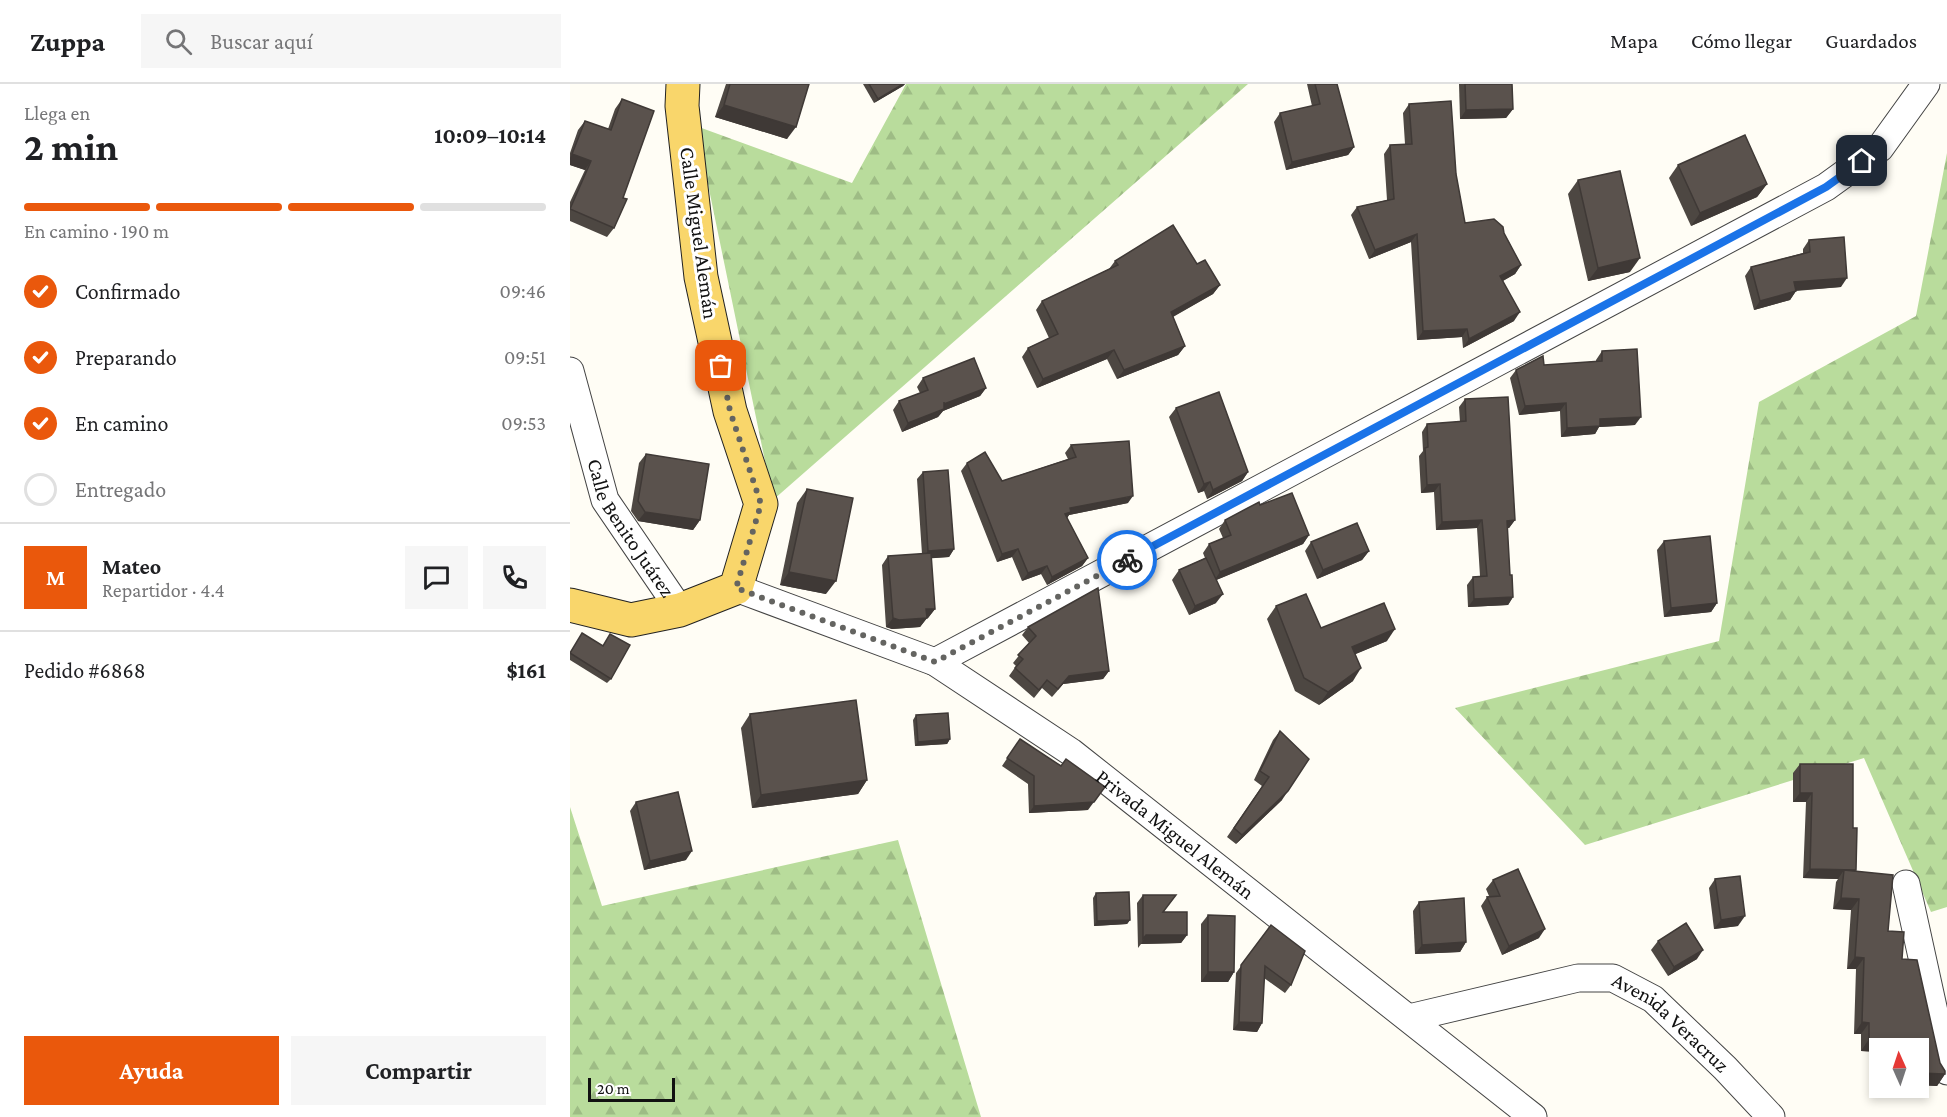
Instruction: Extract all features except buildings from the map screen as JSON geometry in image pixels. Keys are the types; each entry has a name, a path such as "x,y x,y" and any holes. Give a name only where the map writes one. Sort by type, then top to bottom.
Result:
{"main road":[{"name":"Calle Miguel Alemán","path":"683,84 682,106 701,277 730,411 761,504 736,588"},
{"path":"570,605 632,620 680,610 736,588"}],"street":[{"path":"935,662 1826,187 1880,148 1926,84"},
{"name":"Calle Benito Juárez","path":"570,371 605,500 680,610"},
{"name":"Privada Miguel Alemán","path":"736,588 935,662 1071,752 1533,1117"},
{"path":"1906,885 1947,1071"},
{"name":"Avenida Veracruz","path":"1409,1018 1578,978 1613,978 1653,999 1725,1068 1771,1117"}],"green space":[{"path":"906,84 1248,84 773,500 696,126 852,183"},
{"path":"1947,153 1947,907 1931,912 1864,758 1585,845 1455,708 1719,641 1759,402 1916,316"},
{"path":"570,807 602,906 898,840 981,1117 570,1117"}],"way so far":[{"path":"721,366 730,411 761,504 736,588 935,662 1127,560"}],"route":[{"path":"1127,560 1826,187 1862,161"}]}
